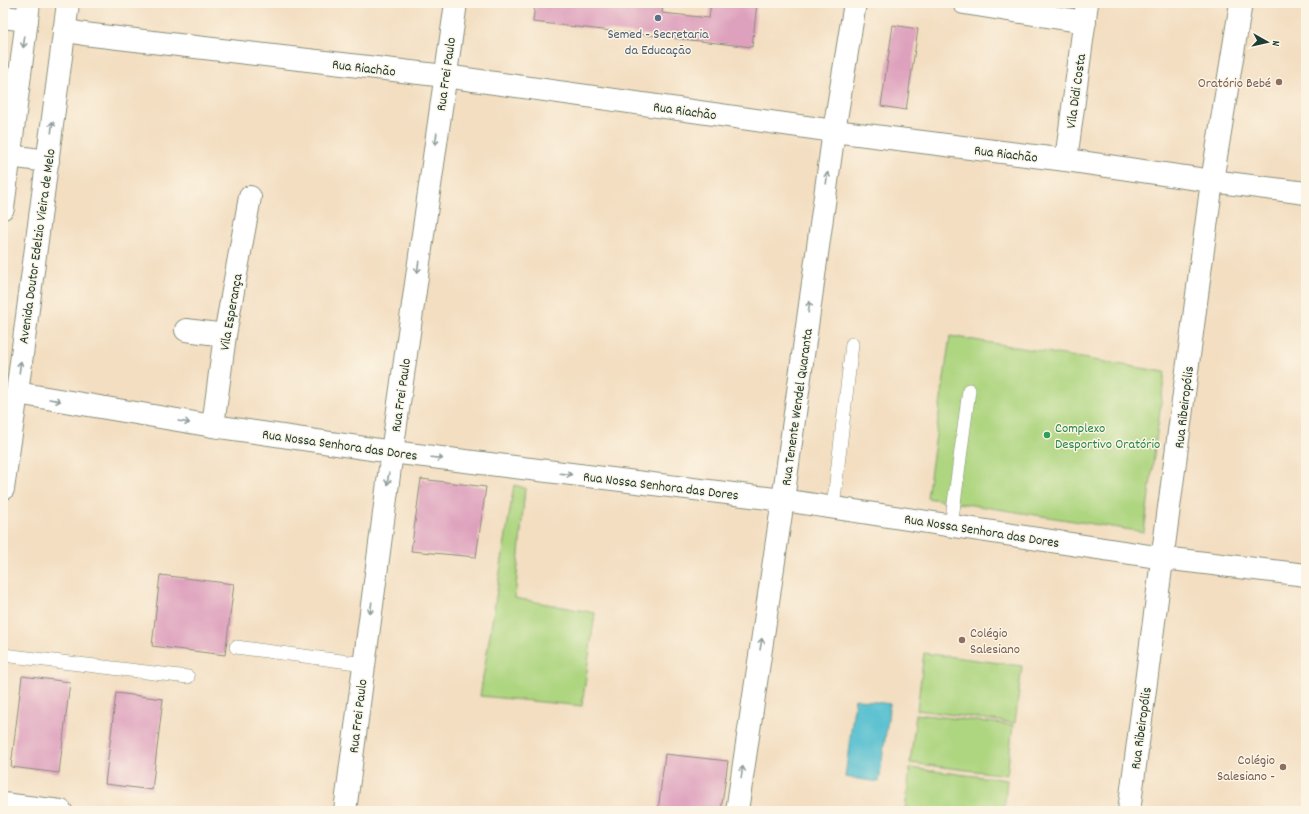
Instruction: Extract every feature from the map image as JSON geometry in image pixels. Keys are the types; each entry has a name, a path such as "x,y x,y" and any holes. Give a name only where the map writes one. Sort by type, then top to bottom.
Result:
{"street":[{"name":"Avenida Doutor Edelzio Vieira de Melo","path":"3,489 68,3"},
{"name":"Rua Frei Paulo","path":"345,811 392,452 456,3"},
{"name":"Rua Tenente Wendel Quaranta","path":"737,811 783,500 834,131 855,3"},
{"name":"Vila Didi Costa","path":"964,3 1086,13 1066,160"},
{"name":"Rua Ribeiropólis","path":"1129,811 1212,182 1241,3"},
{"path":"3,17 28,11 3,208"},
{"name":"Rua Riachão","path":"64,30 84,34 445,76 834,131 1066,160 1212,182 1306,193"},
{"path":"9,156 48,161"},
{"name":"Vila Esperança","path":"213,426 226,334 250,197"},
{"path":"186,330 226,334"},
{"name":"Rua Nossa Senhora das Dores","path":"17,393 213,426 392,452 783,500 1163,558 1306,575"},
{"path":"3,804 61,811"}],"lane":[{"path":"833,508 852,344"},
{"path":"951,526 969,390"},
{"path":"236,648 364,664"},
{"path":"3,655 188,677"}],"green space":[{"name":"Complexo Desportivo Oratório","path":"950,336 1165,372 1144,532 927,498"},
{"path":"514,485 525,488 515,598 595,613 582,706 480,696"},
{"path":"924,653 1022,666 1015,723 917,710"},
{"path":"916,714 1013,725 1007,775 910,763"},
{"path":"910,768 1007,780 1004,811 905,811"}],"water":[{"path":"855,699 890,704 879,782 845,777"}],"building":[{"path":"535,3 663,3 662,13 709,18 711,3 757,3 752,47 533,22"},
{"path":"893,25 918,29 906,110 881,106"},
{"path":"421,479 486,487 476,557 411,551"},
{"path":"160,575 234,584 225,655 152,646"},
{"path":"22,676 70,682 59,773 11,767"},
{"path":"116,693 163,699 152,790 105,784"},
{"path":"665,754 728,761 721,811 658,811"}],"place":[{"name":"Semed - Secretaria da Educação","path":"658,18"},
{"name":"Oratório Bebé","path":"1279,82"},
{"name":"Complexo Desportivo Oratório","path":"1047,435"},
{"name":"Colégio Salesiano","path":"962,640"},
{"name":"Colégio Salesiano -","path":"1283,767"}]}
